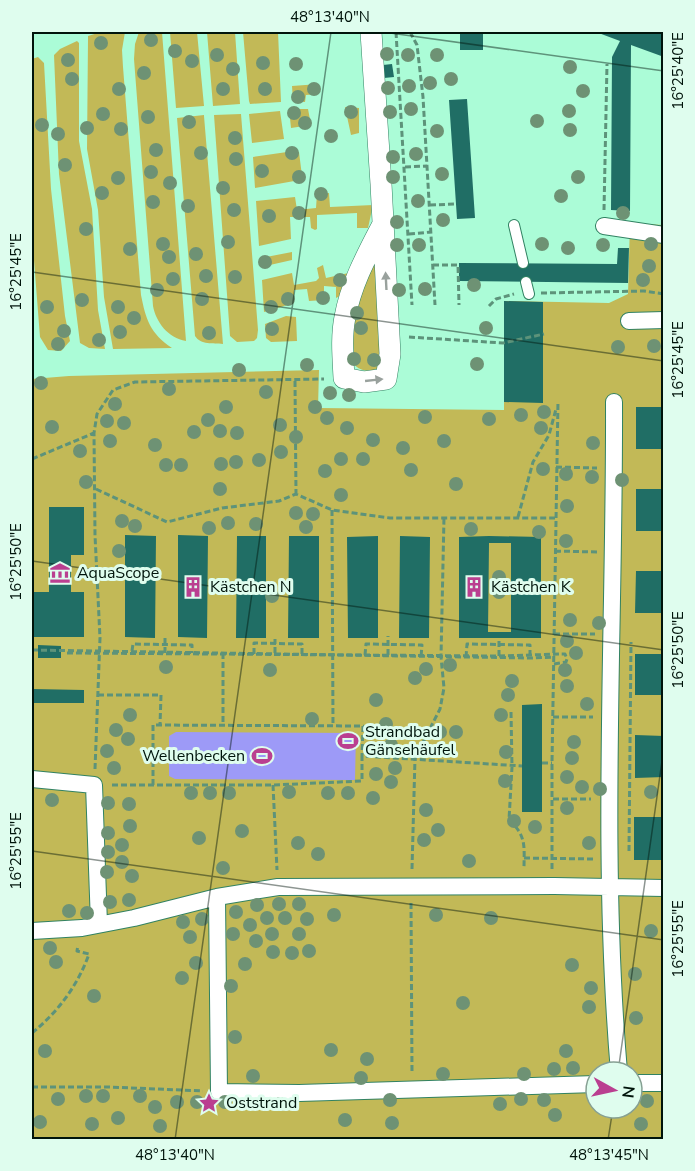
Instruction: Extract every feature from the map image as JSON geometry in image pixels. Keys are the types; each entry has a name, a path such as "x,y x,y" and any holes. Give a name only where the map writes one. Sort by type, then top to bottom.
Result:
{"street":[{"path":"371,32 380,169 390,354 386,379 364,381 344,378 342,347 345,316 359,270 383,231"},
{"path":"604,226 663,235"},
{"path":"629,321 663,321"},
{"path":"614,402 609,888 612,995 618,1060"},
{"path":"32,779 94,785 99,924"},
{"path":"32,931 82,928 134,918 218,897 278,887 663,888"},
{"path":"218,897 219,1092 298,1094 584,1084"},
{"path":"644,1083 663,1083"}],"lane":[{"path":"514,225 523,263"},
{"path":"526,282 529,294"}],"path":[{"path":"396,32 412,305"},
{"path":"410,32 417,45 423,97 435,304"},
{"path":"604,226 607,64"},
{"path":"380,169 427,166"},
{"path":"430,205 456,204"},
{"path":"383,231 408,234 431,232"},
{"path":"433,265 458,265 459,305"},
{"path":"489,306 496,299 510,294 644,291 663,294"},
{"path":"389,337 504,343 544,334"},
{"path":"153,785 153,725 363,726 362,781 273,785 153,785 94,785 100,650 95,535 94,433 97,414 113,390 135,382 295,381 344,378"},
{"path":"295,381 296,494"},
{"path":"518,517 533,462 549,435 558,401 551,859 554,886"},
{"path":"32,459 94,433"},
{"path":"556,467 613,468"},
{"path":"96,489 167,522 222,508 279,501 296,494 332,510 390,518 555,518"},
{"path":"332,510 333,726"},
{"path":"412,1089 411,888 415,758 440,709 444,688 441,657 444,518"},
{"path":"388,636 388,655"},
{"path":"165,637 165,653"},
{"path":"499,656 500,638"},
{"path":"254,654 254,643 275,641 302,644 302,654"},
{"path":"275,641 275,653"},
{"path":"132,651 133,644 192,645 192,652"},
{"path":"365,656 366,644 388,644 422,645 421,657"},
{"path":"466,657 467,644 530,645 530,658"},
{"path":"32,650 555,657"},
{"path":"68,653 499,656 565,654 566,662 554,664"},
{"path":"223,653 224,726"},
{"path":"98,695 161,695 160,725"},
{"path":"511,712 512,767 508,820 518,828 524,840 524,886"},
{"path":"362,756 522,766"},
{"path":"542,763 552,762"},
{"path":"273,785 278,887"},
{"path":"524,858 610,859"},
{"path":"32,1033 62,1003 81,975 89,954 77,951 79,938"},
{"path":"32,1087 109,1087 219,1092"}],"shaded area":[{"path":"101,32 125,32 122,50 123,67 141,295 150,325 172,348 113,349 104,297 98,210 87,149 88,36"},
{"path":"139,32 162,32 186,341 168,333 157,318 153,306 134,59"},
{"path":"170,32 197,32 204,106 176,108"},
{"path":"207,32 235,32 240,104 213,106"},
{"path":"243,32 278,32 281,102 250,104"},
{"path":"77,41 79,43 79,141 92,209 98,310 105,349 89,348 80,343 59,174 54,55 60,49"},
{"path":"38,57 44,63 51,189 65,316 70,341 61,351 48,350 40,337 32,235 32,59"},
{"path":"319,84 319,94 306,95 305,102 293,101 292,86"},
{"path":"345,107 359,108 359,133 351,135"},
{"path":"289,109 308,109 311,125 291,128"},
{"path":"280,111 284,139 252,143 249,114"},
{"path":"241,114 258,330 254,341 237,342 230,336 214,115"},
{"path":"204,115 223,344 204,342 195,336 177,118"},
{"path":"299,152 302,176 300,180 255,188 253,157"},
{"path":"329,193 330,207 373,205 368,228 357,228 357,213 317,215 317,229 315,230 311,228 310,217 290,217 291,239 259,246 256,201 295,197 297,210 316,208 317,194"},
{"name":"Strandbad Gänsehäufel","path":"630,223 663,225 663,1139 32,1140 32,379 69,376 319,370 318,408 504,410 504,301 609,303 628,294"},
{"path":"292,252 292,260 261,267 261,258"},
{"path":"376,262 383,359 379,368 366,371 354,364 352,315 371,263"},
{"path":"323,265 326,278 353,272 345,293 336,298 336,287 324,286 324,300 309,301 307,289 294,290 294,303 264,312 262,280 292,273 294,285 316,281 319,278 317,268"},
{"path":"286,316 296,317 297,341 271,342 266,338 265,324"},
{"name":"Wellenbecken","path":"176,732 356,733 355,780 175,779 169,776 169,736"}],"building":[{"path":"441,32 483,32 483,50 460,50 460,34 441,34"},
{"path":"596,32 664,32 664,57 631,45 630,211 611,210 612,57 620,41"},
{"path":"392,64 394,77 384,78 383,65"},
{"path":"467,99 475,218 457,219 449,100"},
{"path":"618,248 629,248 628,283 459,281 459,263 617,264"},
{"path":"504,301 543,302 543,403 504,402"},
{"path":"636,407 664,407 664,449 636,449"},
{"path":"636,489 664,489 664,531 636,531"},
{"name":"AquaScope","path":"49,507 84,507 84,555 71,555 71,592 84,592 84,637 32,637 32,592 49,592"},
{"path":"125,535 156,536 155,638 125,637"},
{"name":"Kästchen N","path":"178,535 208,536 207,638 178,637"},
{"path":"237,536 266,536 266,638 236,638"},
{"path":"289,536 319,536 319,638 288,638"},
{"path":"378,536 378,638 348,638 347,537"},
{"path":"400,536 430,537 429,638 399,638"},
{"path":"459,537 541,537 541,638 459,638","holes":["489,543 511,543 511,632 488,632"]},
{"path":"636,571 664,571 664,613 635,613"},
{"path":"38,645 61,646 61,658 38,658"},
{"path":"635,654 664,654 664,695 635,695"},
{"path":"32,689 84,690 84,703 32,703"},
{"path":"542,704 542,812 522,812 522,705"},
{"path":"635,735 664,736 664,777 635,778"},
{"path":"634,817 664,817 664,860 634,860"}],"place":[{"name":"AquaScope","path":"60,573"},
{"name":"Kästchen N","path":"193,587"},
{"name":"Kästchen K","path":"474,587"},
{"name":"Strandbad Gänsehäufel","path":"348,741"},
{"name":"Wellenbecken","path":"262,756"},
{"name":"Oststrand","path":"209,1103"}]}
